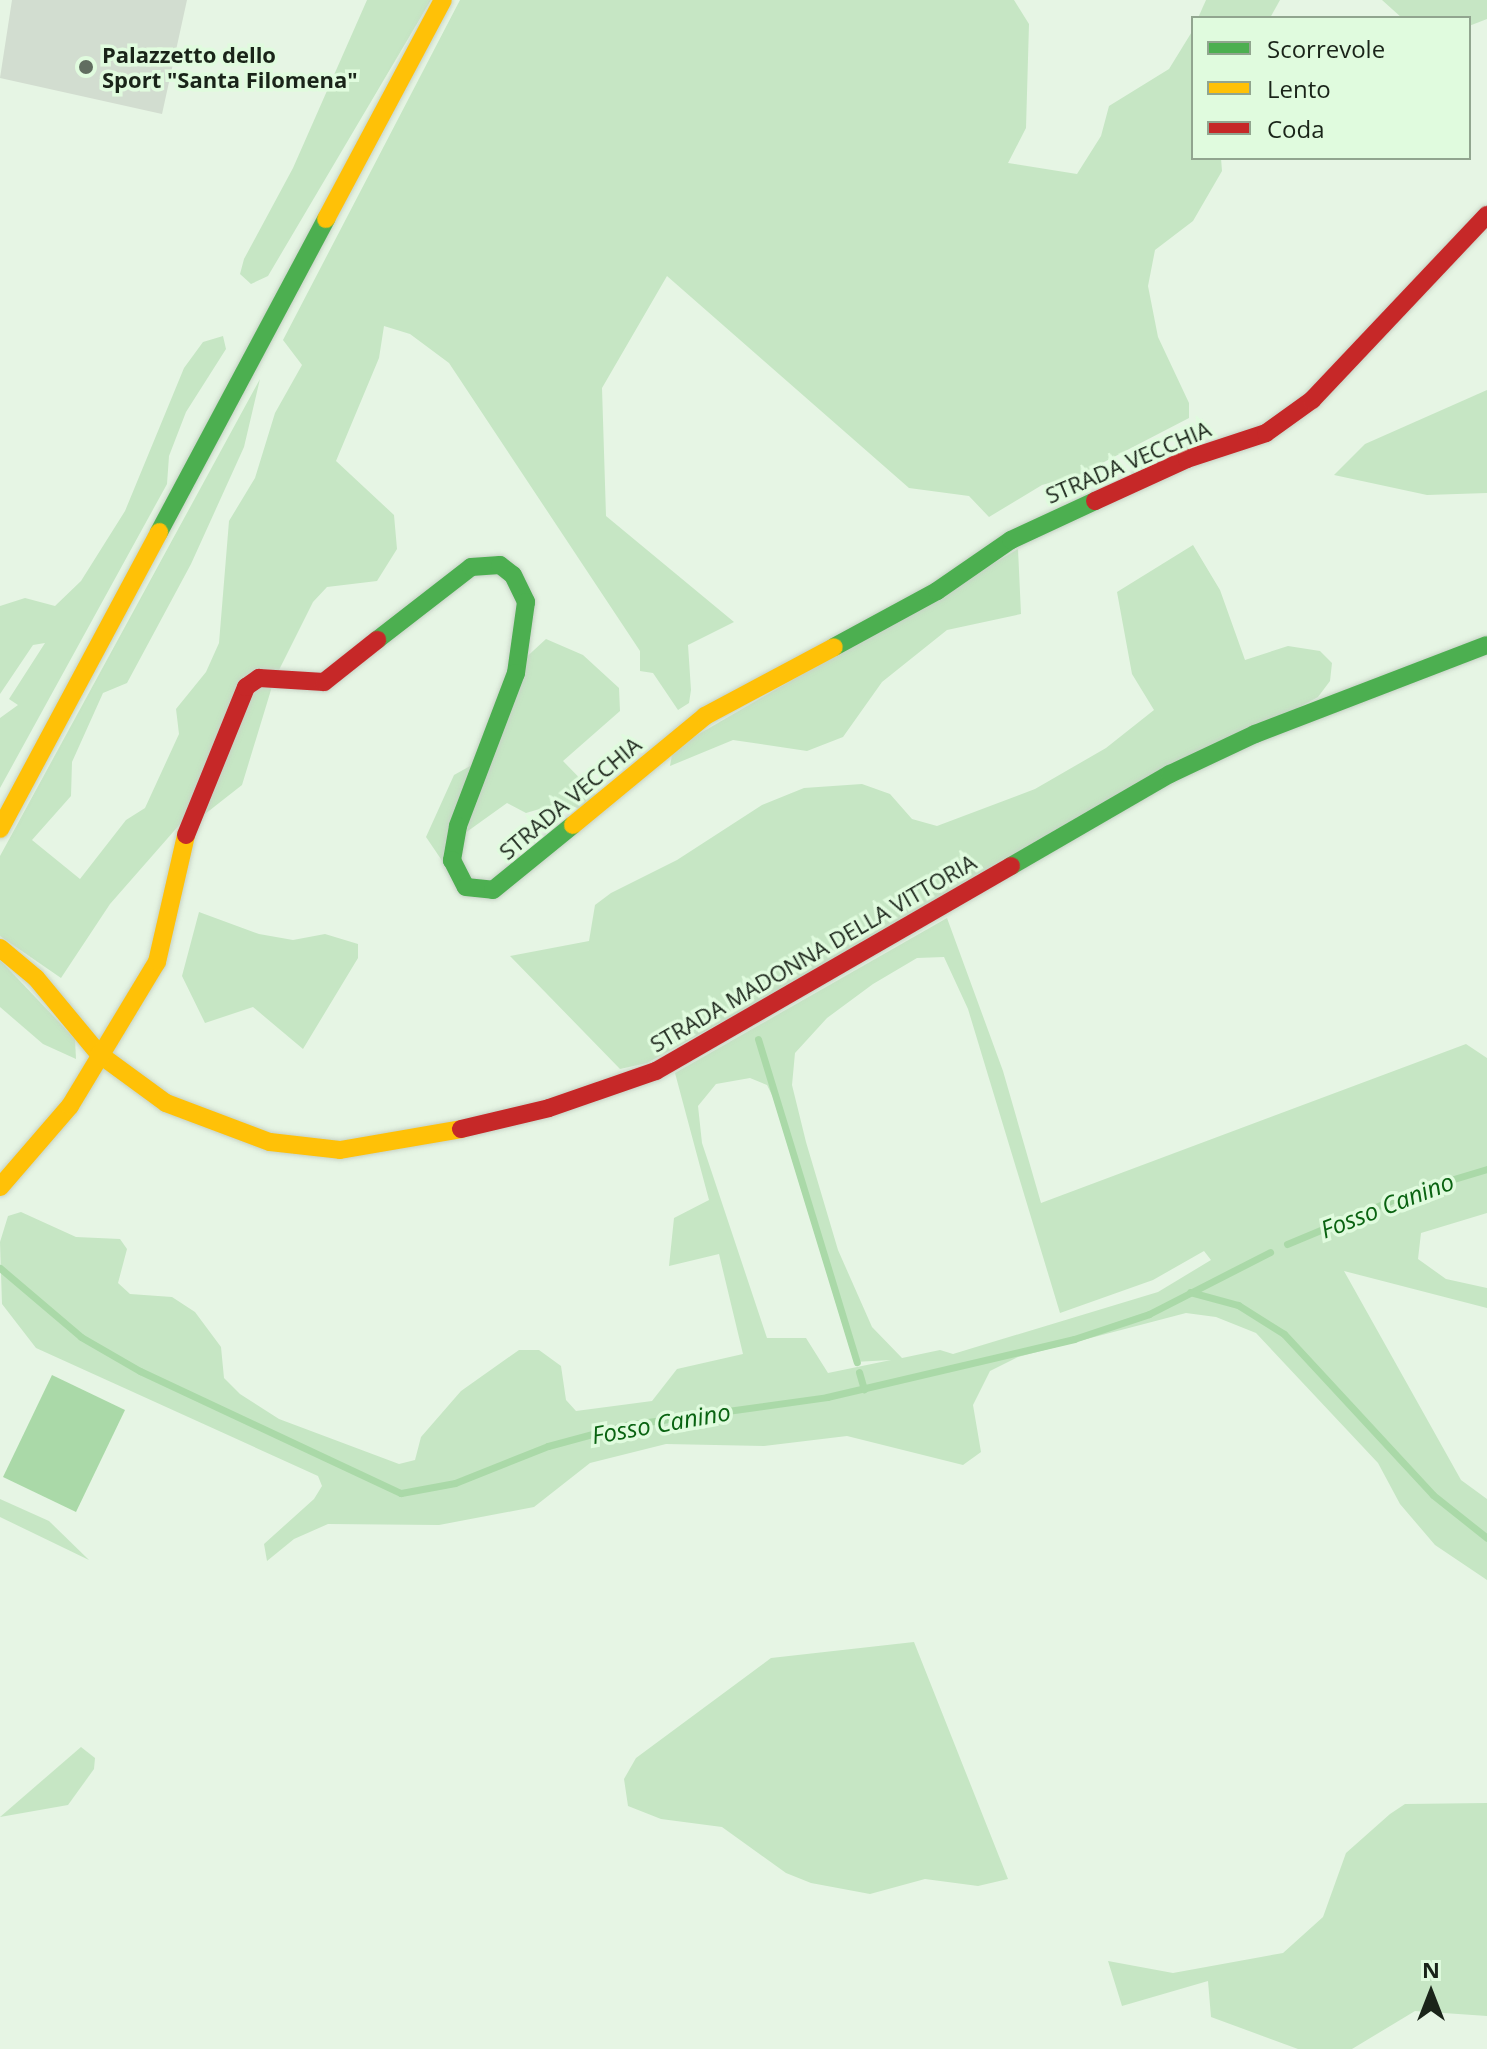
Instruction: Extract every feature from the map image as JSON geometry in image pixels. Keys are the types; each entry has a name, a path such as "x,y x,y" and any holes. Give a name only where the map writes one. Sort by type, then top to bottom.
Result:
{"main road":[{"path":"0,829 443,0"},
{"name":"STRADA VECCHIA","path":"99,1054 157,962 191,812 246,687 259,678 324,682 471,567 500,565 513,575 526,602 516,673 458,826 452,860 466,887 493,890 705,716 937,591 1011,540 1187,459 1266,433 1312,400 1487,215"},
{"name":"STRADA MADONNA DELLA VITTORIA","path":"0,948 36,978 99,1054 142,1089 190,1115 270,1142 340,1150 461,1131 602,1093 708,1043 1170,774 1255,734 1487,645"},
{"path":"0,1187 70,1106 99,1054"}],"shaded area":[{"path":"367,0 431,0 268,276 251,284 240,274 244,259 293,168"},
{"path":"460,0 1014,0 1029,24 1026,128 1008,163 1077,174 1101,136 1109,106 1169,69 1191,33 1191,160 1221,160 1222,171 1193,221 1155,250 1148,286 1158,337 1189,403 1189,418 1079,475 1042,485 989,517 969,496 909,488 667,276 602,388 606,516 734,622 688,645 689,703 678,710 653,673 640,671 640,651 449,363 410,334 384,326 379,358 336,461 394,515 397,549 377,581 327,587 313,602 274,680 242,785 205,814 181,823 110,904 61,978 0,936 0,856 260,379 244,447 191,564 127,683 103,693 72,762 71,796 32,840 80,879 126,820 145,808 179,734 176,709 206,672 219,643 229,521 255,478 275,413 302,365 283,340"},
{"path":"1206,0 1280,0 1271,16 1199,16"},
{"path":"1382,0 1487,0 1487,19 1471,25 1471,16 1400,16"},
{"path":"223,336 226,349 186,412 169,456 167,484 0,788 0,718 18,705 9,699 45,643 33,645 0,694 0,606 25,598 55,606 81,581 125,511 184,368 203,342"},
{"path":"1487,390 1487,493 1427,495 1334,475 1365,444"},
{"path":"1193,545 1220,590 1245,660 1288,646 1320,651 1332,663 1330,681 1318,697 647,1063 620,1069 510,956 589,941 595,905 611,893 677,860 762,805 804,788 862,784 890,794 912,819 937,826 1035,789 1106,748 1154,710 1132,674 1117,592"},
{"path":"1018,549 1021,614 947,630 882,682 843,737 807,751 733,740 670,766 673,749"},
{"path":"546,639 583,655 619,688 620,711 563,761 601,800 581,810 563,802 526,813 507,803 447,846 449,871 426,837 454,775 481,760 508,674"},
{"path":"199,912 259,934 293,940 325,934 358,944 358,958 303,1049 253,1007 205,1023 182,976"},
{"path":"947,918 1003,1071 1041,1203 1466,1044 1487,1058 1487,1213 1421,1233 1418,1259 1446,1279 1487,1288 1487,1308 1344,1271 1461,1480 1487,1499 1487,1580 1435,1545 1400,1504 1378,1463 1256,1333 1216,1317 1186,1313 1018,1357 990,1371 973,1405 981,1452 963,1465 847,1436 764,1446 666,1444 590,1463 534,1507 439,1525 328,1524 294,1539 267,1561 264,1544 314,1499 322,1486 318,1476 36,1348 2,1304 0,1242 8,1216 21,1212 76,1237 120,1239 127,1249 118,1283 130,1294 172,1297 195,1312 221,1347 224,1378 240,1394 279,1419 399,1464 415,1460 421,1437 461,1391 519,1350 539,1350 561,1366 566,1400 576,1411 652,1401 677,1369 743,1354 719,1254 669,1266 674,1218 709,1200 675,1073","holes":["944,957 968,1009 1060,1313 1153,1280 1204,1251 1211,1260 1158,1292 953,1354 940,1350 902,1358 872,1327 838,1250 806,1142 792,1085 795,1053 827,1018 873,984 917,958","750,1078 767,1085 773,1097 854,1362 891,1360 828,1373 806,1338 767,1338 702,1143 698,1106 716,1084"]},
{"path":"0,960 75,1039 76,1059 43,1044 0,1007"},
{"path":"52,1375 125,1410 76,1512 3,1477"},
{"path":"0,1499 49,1521 89,1560 0,1517"},
{"path":"914,1642 1008,1879 978,1886 925,1879 870,1894 811,1883 786,1873 722,1827 661,1819 628,1806 624,1779 636,1758 771,1658"},
{"path":"81,1747 95,1758 94,1769 68,1805 0,1817"},
{"path":"1487,1803 1487,2016 1415,2011 1352,2049 1298,2049 1211,2017 1208,1981 1122,2006 1108,1961 1173,1973 1283,1953 1323,1917 1346,1853 1390,1814 1405,1804"}],"building":[{"name":"Palazzetto dello Sport \"Santa Filomena\"","path":"12,0 187,0 162,114 0,78"}],"waterway":[{"path":"758,1039 857,1362"},
{"name":"Fosso Canino","path":"1287,1244 1417,1190 1487,1169"},
{"name":"Fosso Canino","path":"0,1268 81,1337 140,1371 401,1493 455,1483 548,1446 626,1425 827,1397 1074,1339 1149,1314 1270,1252"},
{"path":"1190,1292 1238,1305 1284,1334 1433,1495 1487,1538"},
{"path":"859,1372 864,1389"}],"traffic: fast":[{"path":"159,532 326,219"},
{"path":"834,647 937,591 1011,540 1095,501"},
{"path":"377,640 471,567 500,565 513,575 526,602 516,673 458,826 452,860 466,887 493,890 573,825"},
{"path":"1011,866 1170,774 1255,734 1487,645"}],"traffic: slow":[{"path":"326,219 443,0"},
{"path":"0,829 159,532"},
{"path":"573,825 705,716 834,647"},
{"path":"0,1187 70,1106 157,962 186,835"},
{"path":"0,948 36,978 99,1054 166,1103 270,1142 340,1150 461,1129"}],"traffic: jam":[{"path":"1095,501 1187,459 1266,433 1312,400 1487,215"},
{"path":"186,835 246,687 259,678 324,682 377,640"},
{"path":"461,1129 549,1108 656,1071 1011,866"}],"place":[{"name":"Palazzetto dello Sport \"Santa Filomena\"","path":"86,67"}]}
